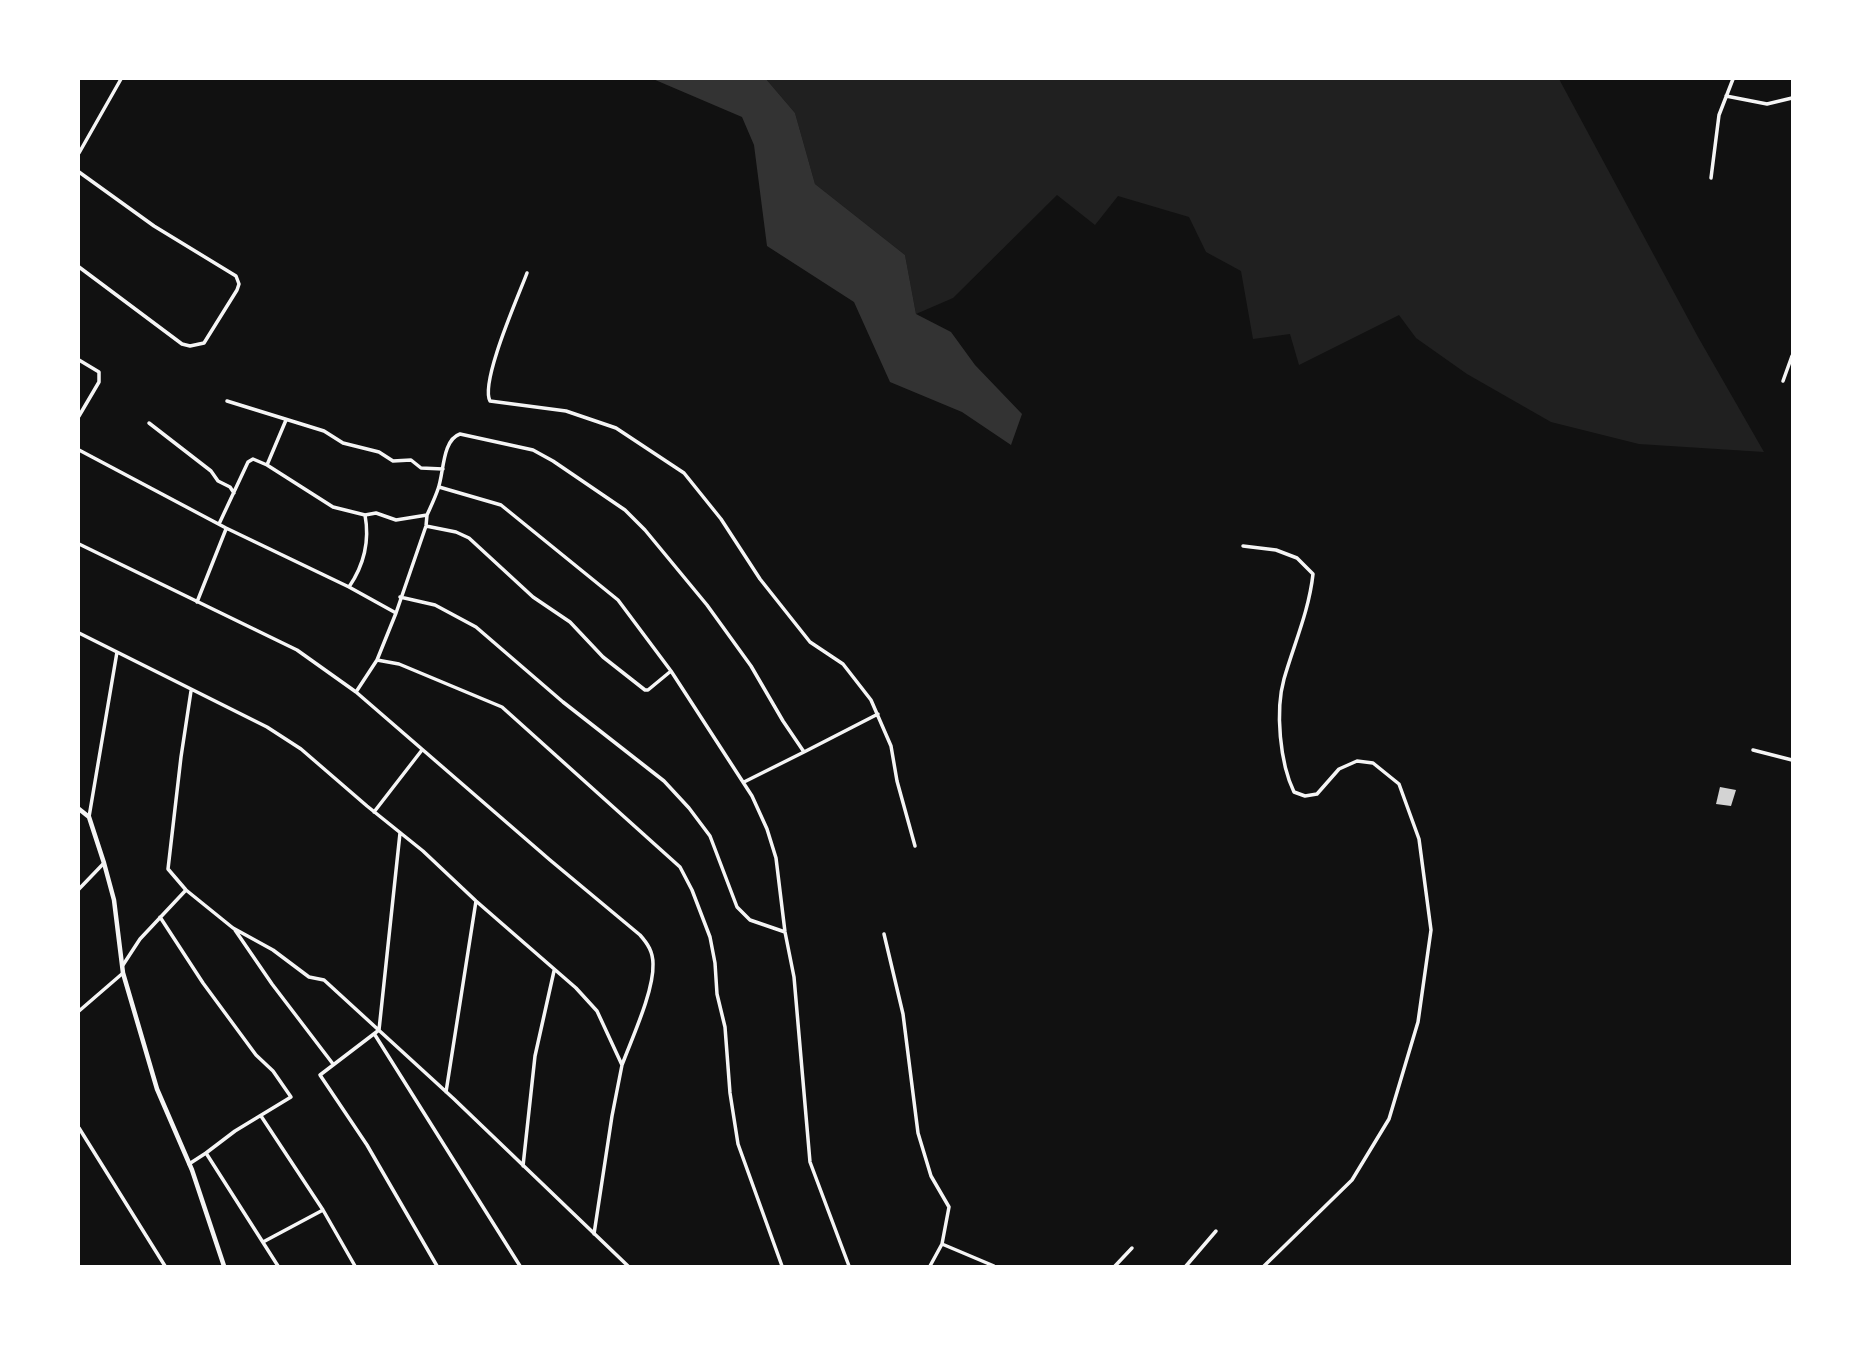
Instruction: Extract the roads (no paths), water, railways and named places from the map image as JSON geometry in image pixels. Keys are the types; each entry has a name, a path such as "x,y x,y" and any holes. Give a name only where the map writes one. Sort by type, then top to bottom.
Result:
{"street":[{"path":"79,153 121,79"},
{"path":"1711,178 1720,115 1733,79"},
{"path":"1727,96 1767,104 1792,98"},
{"path":"79,172 154,226 236,276 239,284 204,343 190,346 182,344 79,267"},
{"path":"527,273 491,370 486,393 490,401 566,411 616,428 684,474 721,519 760,579 810,642 843,664 871,700 891,746 897,781 915,846"},
{"path":"1783,381 1792,356"},
{"path":"79,360 99,372 99,382 79,416"},
{"path":"227,401 324,431 343,443 379,452 393,461 411,460 421,468 443,469"},
{"path":"267,465 286,420"},
{"path":"149,423 211,471 218,481 230,487 234,493"},
{"path":"356,692 377,660 396,613 439,486 450,443 454,436 460,434 533,450 625,510 707,605 751,666 804,752"},
{"path":"79,450 226,528 349,587 396,613"},
{"path":"219,524 250,460 267,465 333,507 365,515 376,513 396,520 427,515"},
{"path":"439,486 501,505 618,600 671,671 744,782 774,850 794,977 810,1162 849,1266"},
{"path":"349,587 366,552 365,515"},
{"path":"426,526 456,532 469,538 533,597 570,622 603,657 645,690 671,671"},
{"path":"197,602 226,528"},
{"path":"79,544 297,650 356,692 648,943 653,965 651,982 622,1065 594,1234"},
{"path":"1243,546 1276,550 1297,558 1312,574 1311,596 1283,683 1279,737 1288,779 1294,792 1305,796 1317,794 1339,769 1357,761 1373,762 1399,784 1419,839 1431,930 1418,1022 1389,1118 1352,1180 1264,1266"},
{"path":"400,597 435,605 476,627 563,702 664,781 710,836 737,907 743,915 785,932"},
{"path":"79,633 267,727 301,749 423,850 476,901 576,988 597,1011 622,1065"},
{"path":"117,652 89,817 114,900 122,970 157,1089 189,1164 223,1266"},
{"path":"377,660 400,664 502,707 680,867 710,937 717,994 725,1027 730,1093 738,1144 782,1266"},
{"path":"191,691 168,869 186,890 233,928 273,950 309,977 324,980 628,1266"},
{"path":"744,782 878,714"},
{"path":"374,812 422,750"},
{"path":"1753,750 1792,760"},
{"path":"79,808 89,817"},
{"path":"400,833 379,1030 320,1074 367,1145 437,1266"},
{"path":"79,889 104,863"},
{"path":"79,1011 122,970 139,939 186,890"},
{"path":"446,1092 476,901"},
{"path":"160,917 256,1055 273,1071 291,1097 235,1131 189,1164"},
{"path":"233,928 333,1064"},
{"path":"884,934 903,1014 918,1133 931,1176 949,1207 942,1244 930,1266"},
{"path":"523,1166 534,1067 554,970"},
{"path":"374,1035 520,1266"},
{"path":"261,1116 323,1210 355,1266"},
{"path":"79,1128 165,1266"},
{"path":"206,1153 278,1266"},
{"path":"263,1242 323,1210"},
{"path":"1186,1266 1216,1231"},
{"path":"942,1244 994,1266"},
{"path":"1115,1266 1132,1248"}]}
